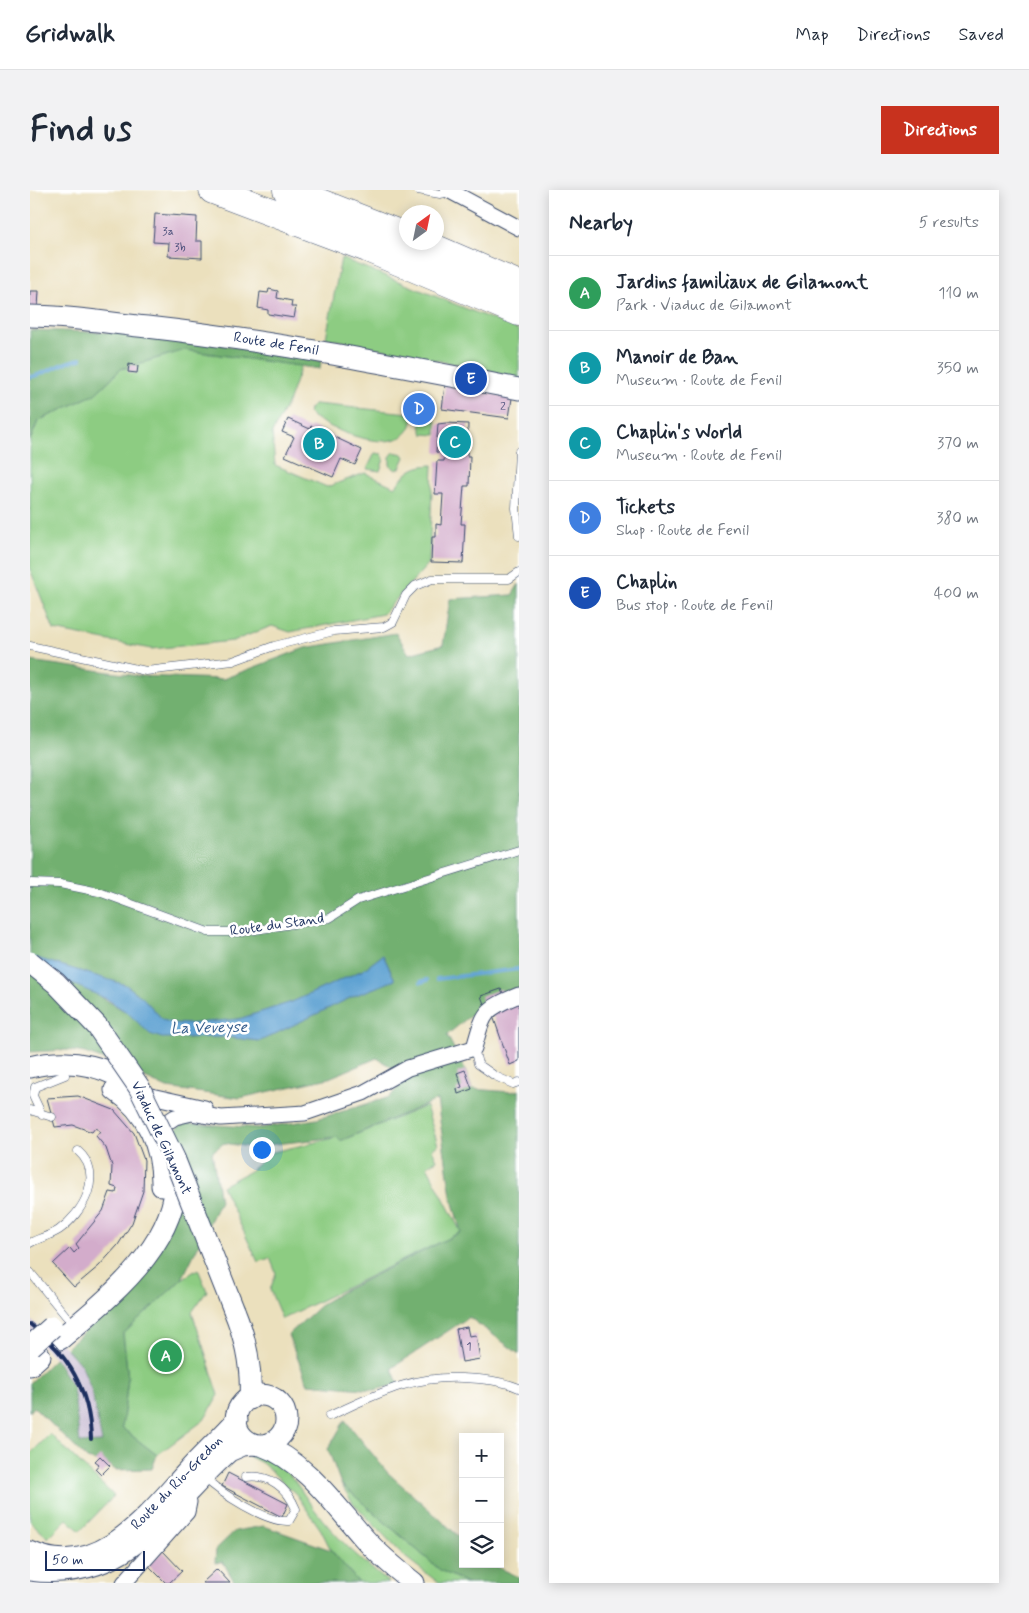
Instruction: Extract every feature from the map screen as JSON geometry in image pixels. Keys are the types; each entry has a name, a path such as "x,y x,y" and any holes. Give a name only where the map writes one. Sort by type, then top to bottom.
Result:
{"highway":[{"path":"212,190 375,251 519,312"},
{"path":"287,190 399,234"},
{"path":"438,250 519,285"}],"main road":[{"name":"Route de Fenil","path":"30,316 80,319 249,340 322,351 519,389"},
{"name":"Viaduc de Gilamont","path":"30,962 56,983 98,1026 139,1087 174,1158 246,1343 251,1384 250,1398"},
{"path":"30,1067 61,1062 86,1065 118,1077 142,1094 163,1125 174,1153 176,1168 171,1206 164,1226 140,1266 123,1284 59,1328"},
{"path":"30,1079 45,1075 65,1075 80,1077 110,1087 133,1106 156,1140 161,1158 162,1184 160,1200 144,1238 115,1275 33,1354"},
{"name":"Viaduc de Gilamont","path":"246,1343 255,1353 269,1390 276,1401"},
{"path":"349,1520 335,1497 292,1439 286,1424 285,1413 276,1401 266,1396 250,1398 240,1407 237,1420 241,1434 257,1444 288,1457 389,1563 414,1583"},
{"name":"Route du Rio-Gredon","path":"30,1570 83,1575 98,1572 112,1566 142,1544 183,1488 237,1420"},
{"path":"257,1444 278,1439 286,1424"},
{"name":"Route du Rio-Gredon","path":"30,1552 44,1557 72,1560 103,1551 183,1488 204,1477 229,1451 243,1445 257,1444"}],"street":[{"path":"450,191 519,228"},
{"path":"163,1125 185,1114 222,1118 314,1110 363,1093 408,1068 474,1048 484,1017 494,1005 519,995"},
{"path":"142,1094 238,1116"},
{"path":"124,1583 187,1512 189,1502 183,1488"}],"lane":[{"path":"418,190 440,194 450,191"},
{"path":"519,451 516,508 519,536"},
{"path":"30,646 146,670 233,661 274,646 334,631 384,626 393,622 406,595 422,581 432,579 509,579 519,572"},
{"name":"Route du Stand","path":"30,883 60,884 99,892 208,932 243,932 330,918 358,900 519,850"},
{"path":"474,1048 478,1064 495,1076 513,1084 519,1082"},
{"path":"42,1115 33,1096 34,1087 65,1075"},
{"path":"30,1110 42,1115 52,1116"},
{"path":"30,1243 58,1231 74,1215 86,1197 92,1173 88,1161 78,1152"},
{"path":"30,1272 59,1328"},
{"path":"329,1416 399,1386 428,1378 480,1378 519,1388"},
{"path":"204,1477 220,1491 276,1520 289,1521 292,1518 296,1509 287,1493 265,1477 246,1478"}],"shaded area":[{"path":"30,1319 66,1348 82,1366 91,1389 102,1442 80,1443 73,1388 58,1361 30,1335"}],"green space":[{"path":"341,258 519,330 519,379 490,371 326,338"},
{"path":"30,330 157,334 321,361 320,369 185,350 121,369 95,394 38,421 30,441"},
{"path":"185,350 301,366 289,400 272,433 275,465 327,487 365,473 395,487 411,470 433,465 429,563 383,614 290,632 272,626 233,641 151,649 54,630 30,569 30,441 38,421 95,394 121,369"},
{"path":"315,404 409,413 413,416 408,430 398,438 384,441 367,439 350,435 318,420 308,413"},
{"path":"425,419 436,421 436,435 423,434 420,426"},
{"path":"394,452 403,454 405,457 400,468 396,470 390,465 390,457"},
{"path":"375,453 382,454 384,459 380,471 367,469"},
{"path":"519,584 519,992 484,1004 447,1035 465,1070 472,1089 511,1092 519,1090 519,1354 469,1317 392,1368 398,1384 375,1390 308,1384 288,1335 323,1303 461,1232 451,1196 437,1100 340,1141 338,1137 249,1147 224,1143 212,1152 220,1201 182,1279 123,1334 128,1378 122,1428 157,1455 152,1469 114,1470 100,1457 95,1461 87,1459 34,1407 30,1412 30,1383 55,1358 73,1388 80,1443 102,1442 91,1389 82,1366 66,1348 135,1286 160,1250 170,1139 176,1129 187,1123 260,1128 317,1119 390,1097 407,1077 377,1058 329,1078 240,1098 167,1088 110,1062 85,1053 67,1050 30,1052 30,974 68,982 92,992 128,1013 187,1038 225,1037 260,1041 356,995 395,980 383,955 363,970 292,1002 239,1019 188,1024 172,1023 163,1020 143,998 126,985 30,956 30,661 138,676 223,679 305,648 396,633 409,654 443,645 450,599 512,595"},
{"path":"426,1106 438,1145 432,1149 437,1160 427,1166 461,1232 282,1319 270,1290 276,1273 270,1258 258,1262 222,1186 250,1171 273,1152 338,1137 340,1141"},
{"path":"198,1269 207,1291 192,1312 219,1395 204,1420 157,1455 122,1428 128,1378 123,1334 182,1279"},
{"path":"345,1420 387,1472 459,1536 459,1568 500,1568 519,1577 519,1583 467,1583 440,1570 341,1484 328,1449"},
{"path":"50,1434 114,1496 80,1531 67,1519 48,1538 30,1521 30,1454"},
{"path":"246,1455 267,1457 283,1468 341,1540 389,1583 359,1583 331,1550 321,1530 296,1494 262,1463"},
{"path":"341,1484 440,1570 467,1583 439,1583 405,1557 353,1503"},
{"path":"264,1526 331,1550 359,1583 235,1583 223,1562 215,1563 216,1549 235,1531"}],"water":[{"name":"La Veveyse","path":"383,955 395,980 356,995 260,1041 225,1037 162,1038 150,1034 128,1013 107,999 68,982 30,956 126,985 143,998 163,1020 172,1023 188,1024 239,1019 292,1002 363,970"}],"building":[{"path":"155,214 197,217 196,241 202,241 202,258 168,256 169,243 153,242"},
{"path":"269,289 278,291 277,298 292,301 291,307 296,307 294,318 268,314 268,310 258,308 260,292 268,293"},
{"path":"30,291 39,291 38,308 30,307"},
{"path":"129,364 138,366 137,373 128,372"},
{"path":"445,385 512,398 509,418 442,409"},
{"path":"416,406 424,408 423,413 415,411"},
{"path":"288,419 310,429 311,426 362,450 355,465 341,459 333,477 285,456 294,437 282,432"},
{"path":"438,424 468,424 467,456 470,456 469,486 464,486 461,524 465,524 463,563 431,562 432,537 436,537 436,524 441,525 443,494 435,494 437,461 444,461 445,453 436,452"},
{"path":"501,989 505,997 484,1004 481,996"},
{"path":"519,1001 519,1061 510,1065 492,1013"},
{"path":"465,1070 472,1089 458,1094 457,1089 462,1087 457,1073"},
{"path":"78,1096 114,1110 134,1133 144,1160 143,1191 132,1223 118,1245 99,1266 74,1287 53,1264 70,1248 74,1253 79,1248 76,1244 103,1211 110,1192 116,1193 117,1188 111,1186 112,1166 106,1148 96,1136 100,1131 95,1128 92,1132 73,1125 55,1127 47,1098"},
{"path":"467,1327 469,1336 476,1335 480,1359 462,1362 456,1329"},
{"path":"100,1456 110,1466 101,1475 95,1469 99,1464 95,1461"},
{"path":"228,1473 288,1504 282,1517 222,1486"},
{"path":"163,1551 182,1571 169,1583 166,1583 148,1565"},
{"path":"217,1569 230,1583 202,1583"}],"waterway":[{"path":"30,377 81,359"},
{"path":"437,979 519,969"},
{"path":"421,982 427,980"}],"railway":[{"path":"30,1324 55,1348 74,1374 86,1405 90,1421 91,1439"}],"place":[{"name":"Chaplin","path":"471,379"},
{"name":"Tickets","path":"419,409"},
{"name":"Chaplin's World","path":"455,442"},
{"name":"Manoir de Ban","path":"319,444"},
{"name":"Jardins familiaux de Gilamont","path":"166,1356"}]}
